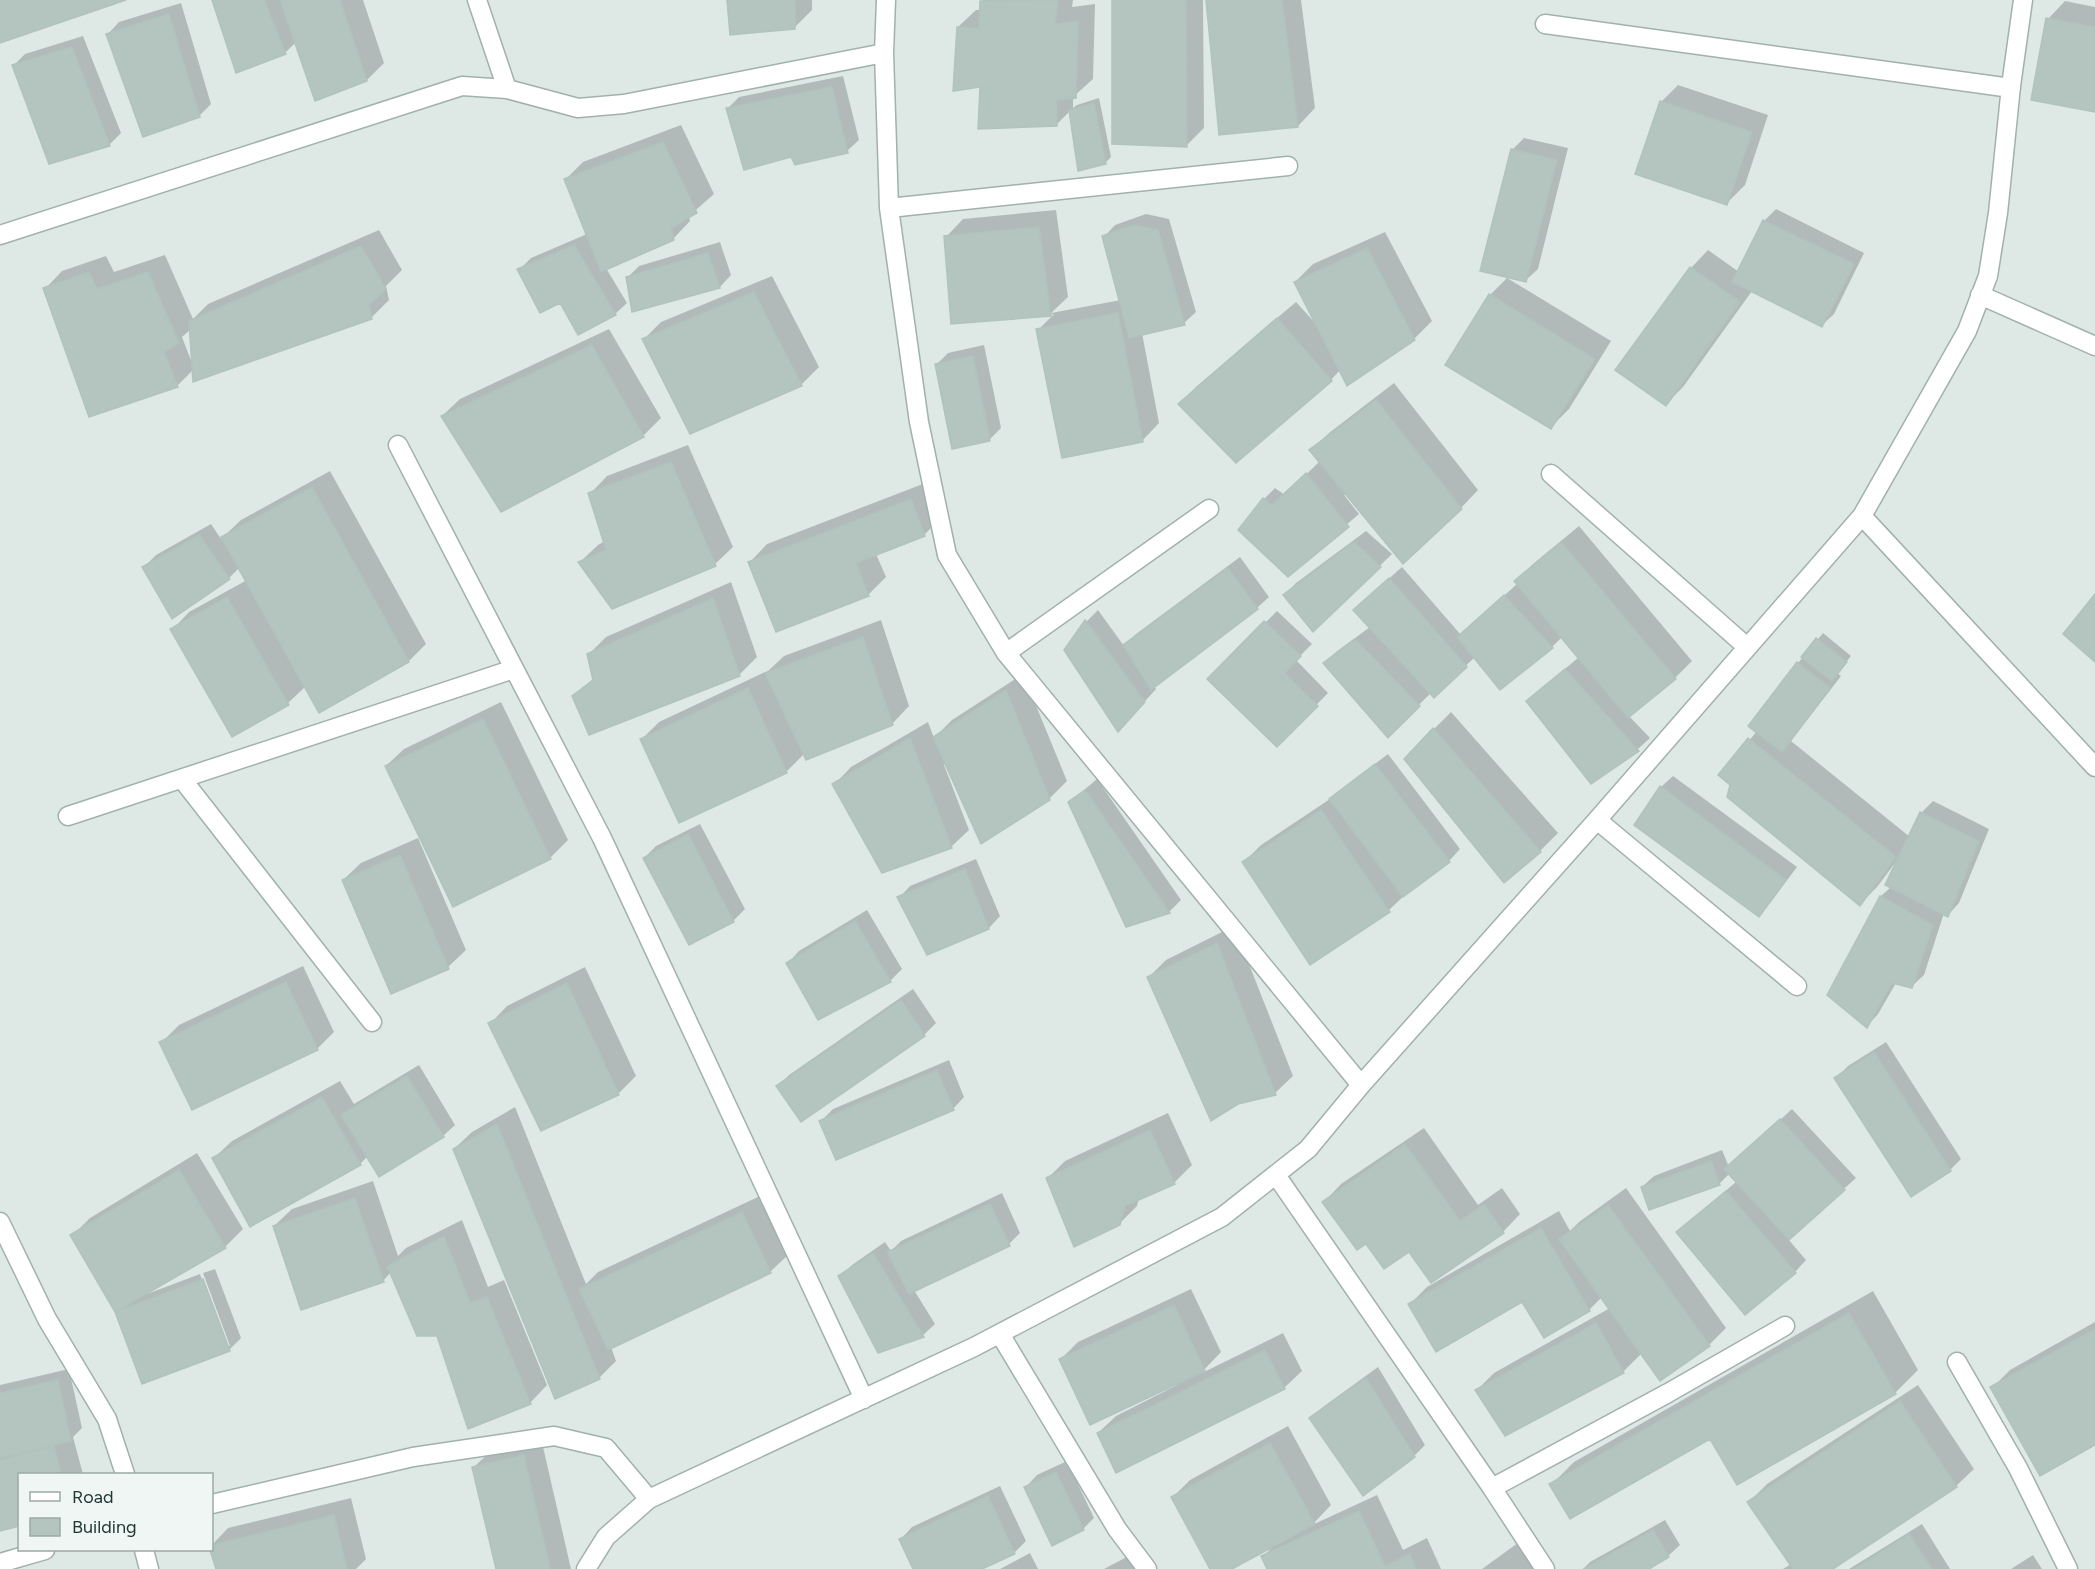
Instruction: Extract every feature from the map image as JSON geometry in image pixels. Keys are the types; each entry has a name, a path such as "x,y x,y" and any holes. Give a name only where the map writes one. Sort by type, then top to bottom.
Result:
{"street":[{"path":"477,0 507,89"},
{"path":"886,0 884,52 889,208 919,422 947,555 1006,653 1361,1085"},
{"path":"586,1569 606,1537 649,1499 1000,1334 1222,1217 1308,1149 1361,1085 1597,820 1862,516 1967,332 1988,276 1998,213 2023,0"},
{"path":"1545,24 2011,88"},
{"path":"0,235 462,86 507,89 578,108 612,105 884,52"},
{"path":"889,208 1288,166"},
{"path":"1980,296 2095,346"},
{"path":"398,445 602,838 864,1399"},
{"path":"1551,474 1747,647"},
{"path":"1006,653 1209,509"},
{"path":"1862,516 2095,767"},
{"path":"68,816 514,669"},
{"path":"182,778 372,1022"},
{"path":"1597,820 1797,986"},
{"path":"1276,1175 1492,1488 1545,1569"},
{"path":"0,1222 47,1319 107,1419 124,1473"},
{"path":"1492,1488 1668,1393 1785,1326"},
{"path":"1000,1334 1118,1529 1147,1569"},
{"path":"1957,1362 2018,1468 2068,1569"},
{"path":"213,1504 413,1457 554,1436 606,1448 649,1499"},
{"path":"0,1563 42,1551"},
{"path":"144,1551 149,1569"}],"building":[{"path":"0,0 126,0 0,43"},
{"path":"212,0 264,0 286,54 236,73"},
{"path":"280,0 340,0 367,81 315,101"},
{"path":"727,0 795,0 795,29 730,35"},
{"path":"1058,0 1055,24 1078,21 1076,98 1056,100 1057,126 978,129 980,87 953,91 957,27 979,28 980,1"},
{"path":"1112,0 1186,0 1187,147 1112,144"},
{"path":"1206,0 1282,0 1298,127 1219,135"},
{"path":"169,14 200,117 143,137 106,34"},
{"path":"2046,18 2095,27 2095,112 2031,100"},
{"path":"72,47 110,146 49,164 12,65"},
{"path":"832,87 848,153 795,165 791,157 744,170 726,108"},
{"path":"1660,101 1752,132 1727,205 1635,174"},
{"path":"1094,103 1106,164 1078,171 1069,110"},
{"path":"663,142 697,213 671,228 674,240 601,272 564,179"},
{"path":"1511,149 1557,160 1526,282 1480,271"},
{"path":"1763,220 1854,264 1822,327 1732,282"},
{"path":"1133,225 1158,230 1185,325 1129,338 1102,236"},
{"path":"1039,227 1051,316 951,324 944,236"},
{"path":"574,245 616,315 578,335 560,303 540,313 517,269"},
{"path":"361,246 386,289 369,305 372,319 193,382 189,321"},
{"path":"1367,248 1415,340 1347,386 1294,282"},
{"path":"708,253 720,288 632,312 626,277"},
{"path":"1690,267 1740,302 1666,406 1615,370"},
{"path":"89,272 97,289 148,272 179,343 164,352 178,387 89,417 43,288"},
{"path":"754,292 802,386 690,434 642,339"},
{"path":"1489,294 1595,359 1551,429 1445,365"},
{"path":"1118,313 1143,442 1062,458 1036,329"},
{"path":"1277,318 1332,381 1236,463 1178,404"},
{"path":"592,345 644,437 501,512 441,416"},
{"path":"973,356 990,441 952,449 935,364"},
{"path":"1376,400 1462,509 1403,564 1309,450"},
{"path":"671,462 716,566 612,609 578,562 606,550 588,493"},
{"path":"1306,473 1349,527 1288,577 1238,530 1263,498 1272,505"},
{"path":"312,487 409,662 319,713 221,537"},
{"path":"911,499 925,536 856,563 869,596 776,632 748,562"},
{"path":"199,535 230,579 172,619 142,567"},
{"path":"1354,542 1381,567 1313,632 1283,595"},
{"path":"1561,542 1676,679 1628,718 1514,581"},
{"path":"1228,568 1258,609 1151,690 1123,645"},
{"path":"1389,578 1467,667 1434,698 1353,610"},
{"path":"2095,594 2095,662 2063,634"},
{"path":"1504,595 1553,648 1500,690 1457,637"},
{"path":"227,597 289,705 232,737 170,629"},
{"path":"713,598 740,676 589,735 572,696 593,680 587,654"},
{"path":"1085,620 1145,702 1118,732 1064,650"},
{"path":"1264,621 1301,656 1285,673 1318,706 1277,747 1207,679"},
{"path":"863,637 893,725 806,760 765,673"},
{"path":"1816,638 1847,662 1832,681 1801,657"},
{"path":"1355,639 1420,706 1388,738 1323,663"},
{"path":"1797,662 1830,688 1782,752 1748,726"},
{"path":"1565,669 1639,751 1591,784 1526,701"},
{"path":"748,688 787,773 679,823 640,739"},
{"path":"1006,690 1050,800 981,844 933,737"},
{"path":"483,719 551,859 453,907 385,766"},
{"path":"1433,728 1541,852 1504,883 1404,759"},
{"path":"910,738 952,848 882,873 832,784"},
{"path":"1748,738 1896,857 1860,906 1727,797 1730,785 1718,775"},
{"path":"1375,764 1450,862 1403,897 1329,799"},
{"path":"1660,786 1786,880 1759,917 1634,825"},
{"path":"1085,790 1170,913 1126,927 1068,802"},
{"path":"1321,810 1390,912 1310,965 1242,862"},
{"path":"1920,812 1979,841 1948,917 1885,885"},
{"path":"688,834 734,922 689,945 643,858"},
{"path":"400,855 449,969 391,994 342,880"},
{"path":"965,869 989,929 927,955 897,897"},
{"path":"1880,896 1933,925 1912,988 1892,983 1867,1028 1827,995"},
{"path":"855,921 891,982 818,1020 786,963"},
{"path":"1217,943 1276,1095 1238,1104 1211,1121 1147,977"},
{"path":"286,982 318,1050 192,1110 159,1042"},
{"path":"567,983 619,1095 541,1131 488,1023"},
{"path":"901,1000 925,1036 801,1122 776,1086"},
{"path":"1874,1052 1951,1171 1911,1197 1834,1078"},
{"path":"937,1070 954,1110 836,1160 819,1121"},
{"path":"407,1076 444,1137 379,1177 341,1115"},
{"path":"322,1097 361,1165 250,1227 212,1158"},
{"path":"1780,1119 1845,1190 1789,1240 1724,1169"},
{"path":"497,1124 600,1379 555,1399 453,1149"},
{"path":"1150,1130 1175,1184 1125,1206 1120,1225 1074,1247 1046,1178"},
{"path":"1405,1144 1460,1221 1484,1204 1504,1233 1431,1283 1409,1252 1384,1269 1366,1244 1357,1250 1322,1202"},
{"path":"1711,1161 1720,1185 1649,1210 1641,1187"},
{"path":"179,1170 226,1248 115,1312 70,1235"},
{"path":"1726,1191 1796,1273 1745,1315 1676,1232"},
{"path":"355,1198 384,1282 301,1310 273,1226"},
{"path":"990,1204 1010,1246 909,1294 887,1252"},
{"path":"1608,1205 1710,1346 1660,1381 1559,1239"},
{"path":"742,1212 771,1273 608,1350 579,1289"},
{"path":"1541,1228 1590,1311 1544,1338 1522,1302 1436,1352 1408,1304"},
{"path":"444,1236 470,1303 487,1297 531,1404 468,1429 437,1336 417,1336 387,1266"},
{"path":"873,1253 924,1337 878,1353 838,1276"},
{"path":"203,1279 230,1351 142,1384 115,1312"},
{"path":"1174,1305 1205,1371 1090,1425 1059,1359"},
{"path":"1849,1313 1896,1394 1737,1485 1710,1439 1570,1519 1549,1484"},
{"path":"1596,1323 1624,1373 1505,1436 1475,1390"},
{"path":"2095,1329 2095,1445 2040,1476 1990,1387"},
{"path":"1265,1350 1285,1389 1116,1473 1097,1433"},
{"path":"1366,1378 1415,1457 1363,1496 1309,1418"},
{"path":"58,1380 71,1441 0,1458 0,1393"},
{"path":"1900,1401 1957,1487 1833,1569 1793,1569 1747,1502"},
{"path":"1270,1443 1315,1524 1232,1569 1210,1569 1171,1497"},
{"path":"54,1446 61,1473 18,1473 18,1526 0,1531 0,1460"},
{"path":"524,1455 550,1569 496,1569 472,1467"},
{"path":"1056,1472 1084,1530 1052,1546 1024,1487"},
{"path":"988,1496 1015,1554 982,1569 913,1569 899,1539"},
{"path":"1359,1511 1385,1566 1410,1554 1416,1569 1267,1569 1261,1556"},
{"path":"334,1515 347,1569 216,1569 210,1551 213,1551 213,1545"},
{"path":"1653,1530 1669,1557 1649,1569 1584,1569"},
{"path":"1909,1534 1932,1569 1854,1569"}]}
